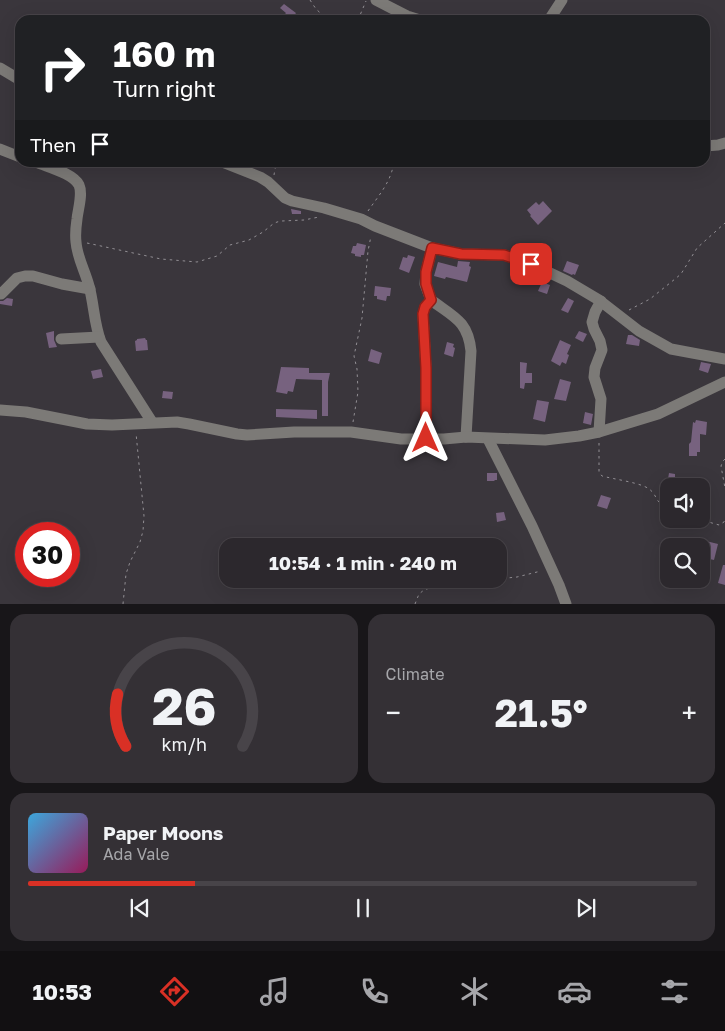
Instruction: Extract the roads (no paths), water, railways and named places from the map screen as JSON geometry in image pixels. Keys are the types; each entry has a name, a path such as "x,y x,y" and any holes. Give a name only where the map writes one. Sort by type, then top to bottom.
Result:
{"street":[{"path":"376,0 405,15"},
{"path":"552,15 562,0"},
{"path":"0,68 15,77"},
{"path":"710,146 725,143"},
{"path":"0,149 15,155"},
{"path":"49,167 69,175 80,186 76,239 78,255 90,289 99,337 152,422"},
{"path":"235,167 260,177 285,198 292,201 361,219 432,248 461,254 504,255 531,264 567,281 601,301 639,331 671,349 725,358"},
{"path":"432,248 426,272 426,284 431,300 464,326 470,339 471,352 466,437"},
{"path":"1,294 17,278 25,276 34,276 90,289"},
{"path":"426,438 426,368 423,314 425,307 431,300"},
{"path":"599,432 601,399 594,377 595,368 602,350 592,322 601,301"},
{"path":"61,339 99,337"},
{"path":"0,410 26,412 87,424 177,422 247,435 294,432 351,432 401,439 466,437 544,440 599,432 658,414 725,382"},
{"path":"488,438 532,526 566,604"}]}
